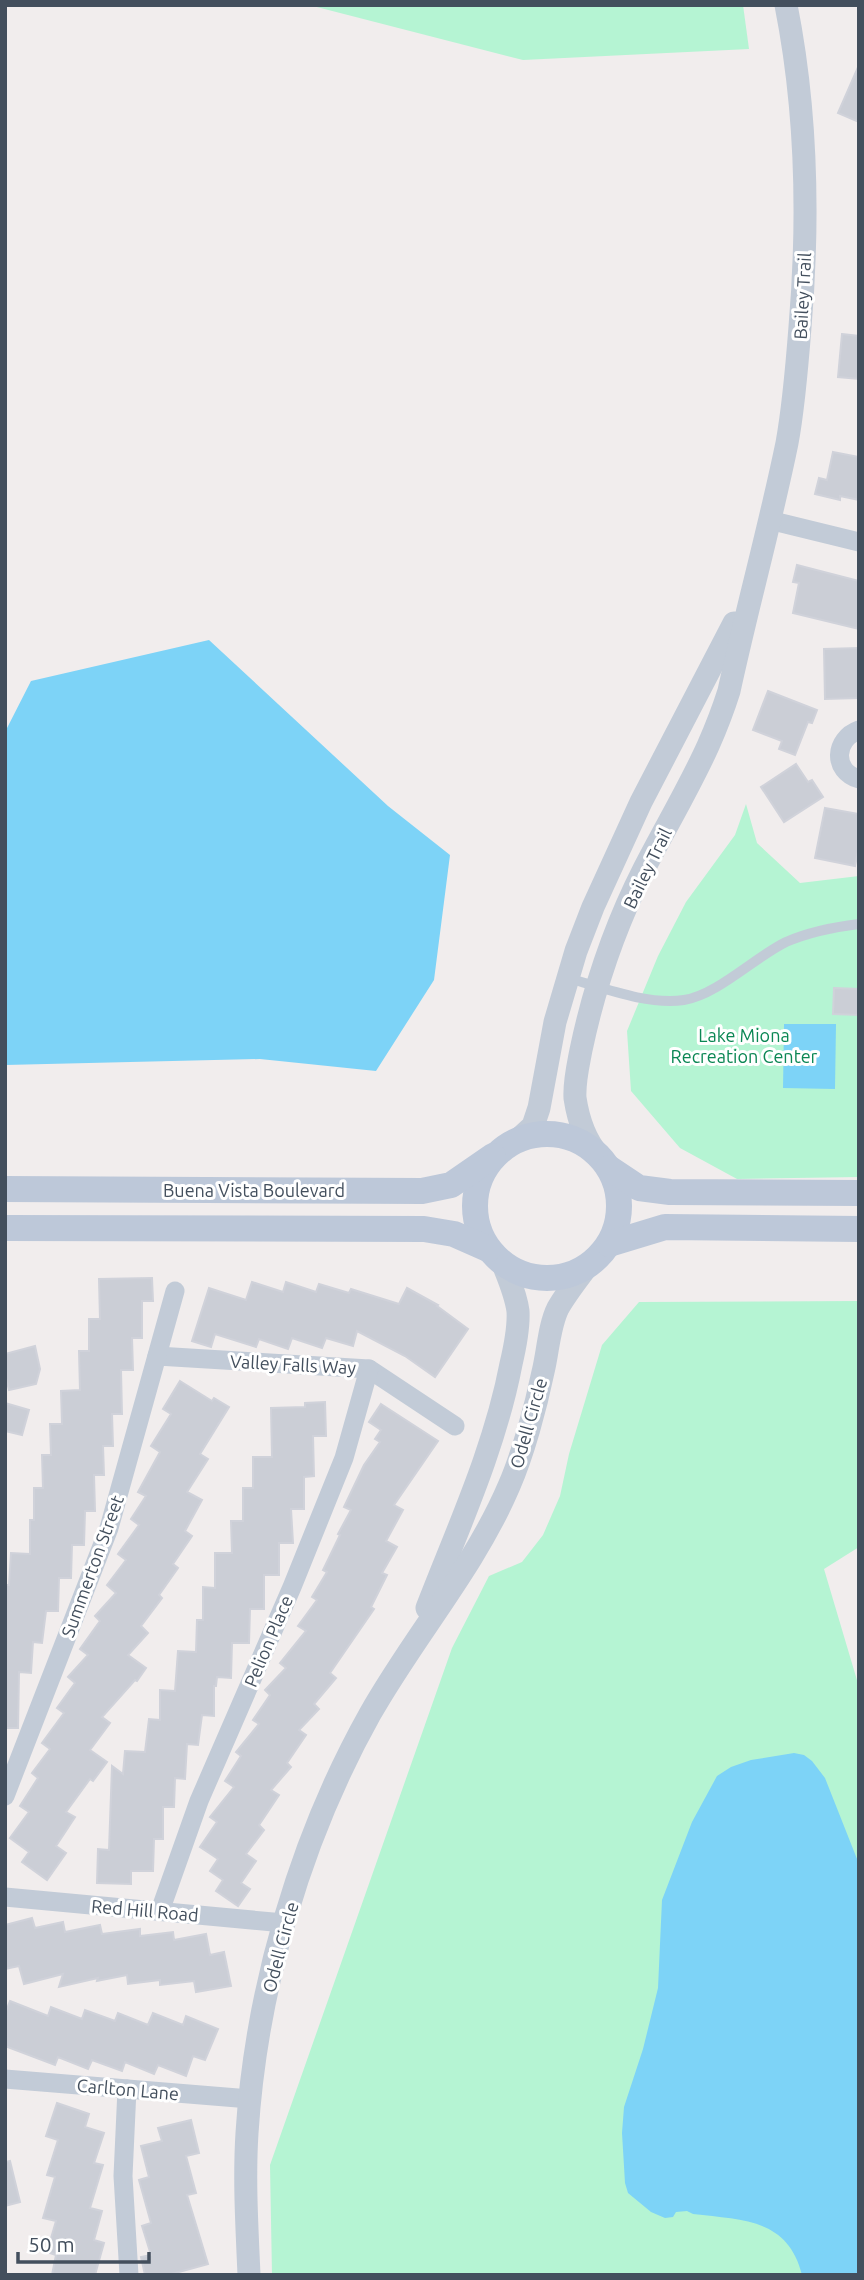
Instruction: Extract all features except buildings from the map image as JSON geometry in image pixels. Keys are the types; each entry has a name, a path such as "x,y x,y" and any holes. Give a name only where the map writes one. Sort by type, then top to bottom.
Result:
{"main road":[{"name":"Buena Vista Boulevard","path":"5,1189 422,1191 452,1185 506,1145 521,1137 542,1133 563,1134 583,1142 604,1162 639,1188 670,1192 859,1193"},
{"name":"Buena Vista Boulevard","path":"494,1156 480,1177 474,1201 477,1226 496,1257"},
{"path":"5,1228 424,1229 454,1234 522,1275 544,1279 566,1276 586,1268 608,1244 616,1226 619,1206 617,1186 604,1162"},
{"path":"608,1244 665,1227 859,1229"}],"street":[{"name":"Bailey Trail","path":"604,1162 590,1146 579,1117 575,1095 588,1015 610,948 642,872 720,719 729,691 787,441 798,360 804,280 804,150 799,88 786,5"},
{"path":"769,520 859,542"},
{"name":"Bailey Trail","path":"521,1137 533,1126 539,1108 555,1022 568,978 613,859 718,656 753,582"},
{"path":"859,730 844,739 839,754 843,768 859,779"},
{"name":"Odell Circle","path":"413,1645 472,1494 508,1383 517,1337 518,1311 513,1289 496,1257"},
{"name":"Odell Circle","path":"250,2275 246,2147 250,2099 278,1940 319,1824 341,1771 371,1713 475,1552 510,1485 539,1391 557,1310 586,1268"},
{"name":"Summerton Street","path":"5,1796 109,1528 175,1290"},
{"name":"Valley Falls Way","path":"157,1356 369,1368 455,1426"},
{"name":"Pelion Place","path":"160,1911 199,1801 344,1458 369,1368"},
{"name":"Red Hill Road","path":"5,1897 284,1923"},
{"name":"Carlton Lane","path":"5,2079 250,2099"},
{"path":"127,2089 123,2176 129,2275"}],"lane":[{"path":"568,978 650,999 684,1000 710,991 787,942 831,927 859,923"}],"green space":[{"path":"309,5 743,5 749,49 523,60"},
{"name":"Lake Miona Recreation Center","path":"746,804 757,843 800,883 859,876 859,1177 737,1179 680,1148 631,1091 627,1031 658,956 686,902 735,835"},
{"path":"859,1301 859,1547 824,1569 859,1687 859,2275 272,2275 270,2165 452,1648 489,1576 522,1562 543,1535 560,1496 569,1454 602,1345 639,1302"}],"water":[{"path":"209,640 388,806 450,855 434,980 376,1071 260,1059 5,1065 5,732 31,681"},
{"path":"784,1024 836,1024 835,1089 783,1088"},
{"path":"794,1753 804,1755 812,1761 825,1778 859,1864 859,2275 802,2275 786,2242 761,2225 687,2211 676,2212 673,2217 665,2218 651,2212 628,2193 625,2183 622,2133 624,2107 643,2049 658,1988 662,1900 692,1822 717,1776 731,1767 751,1760"}]}
